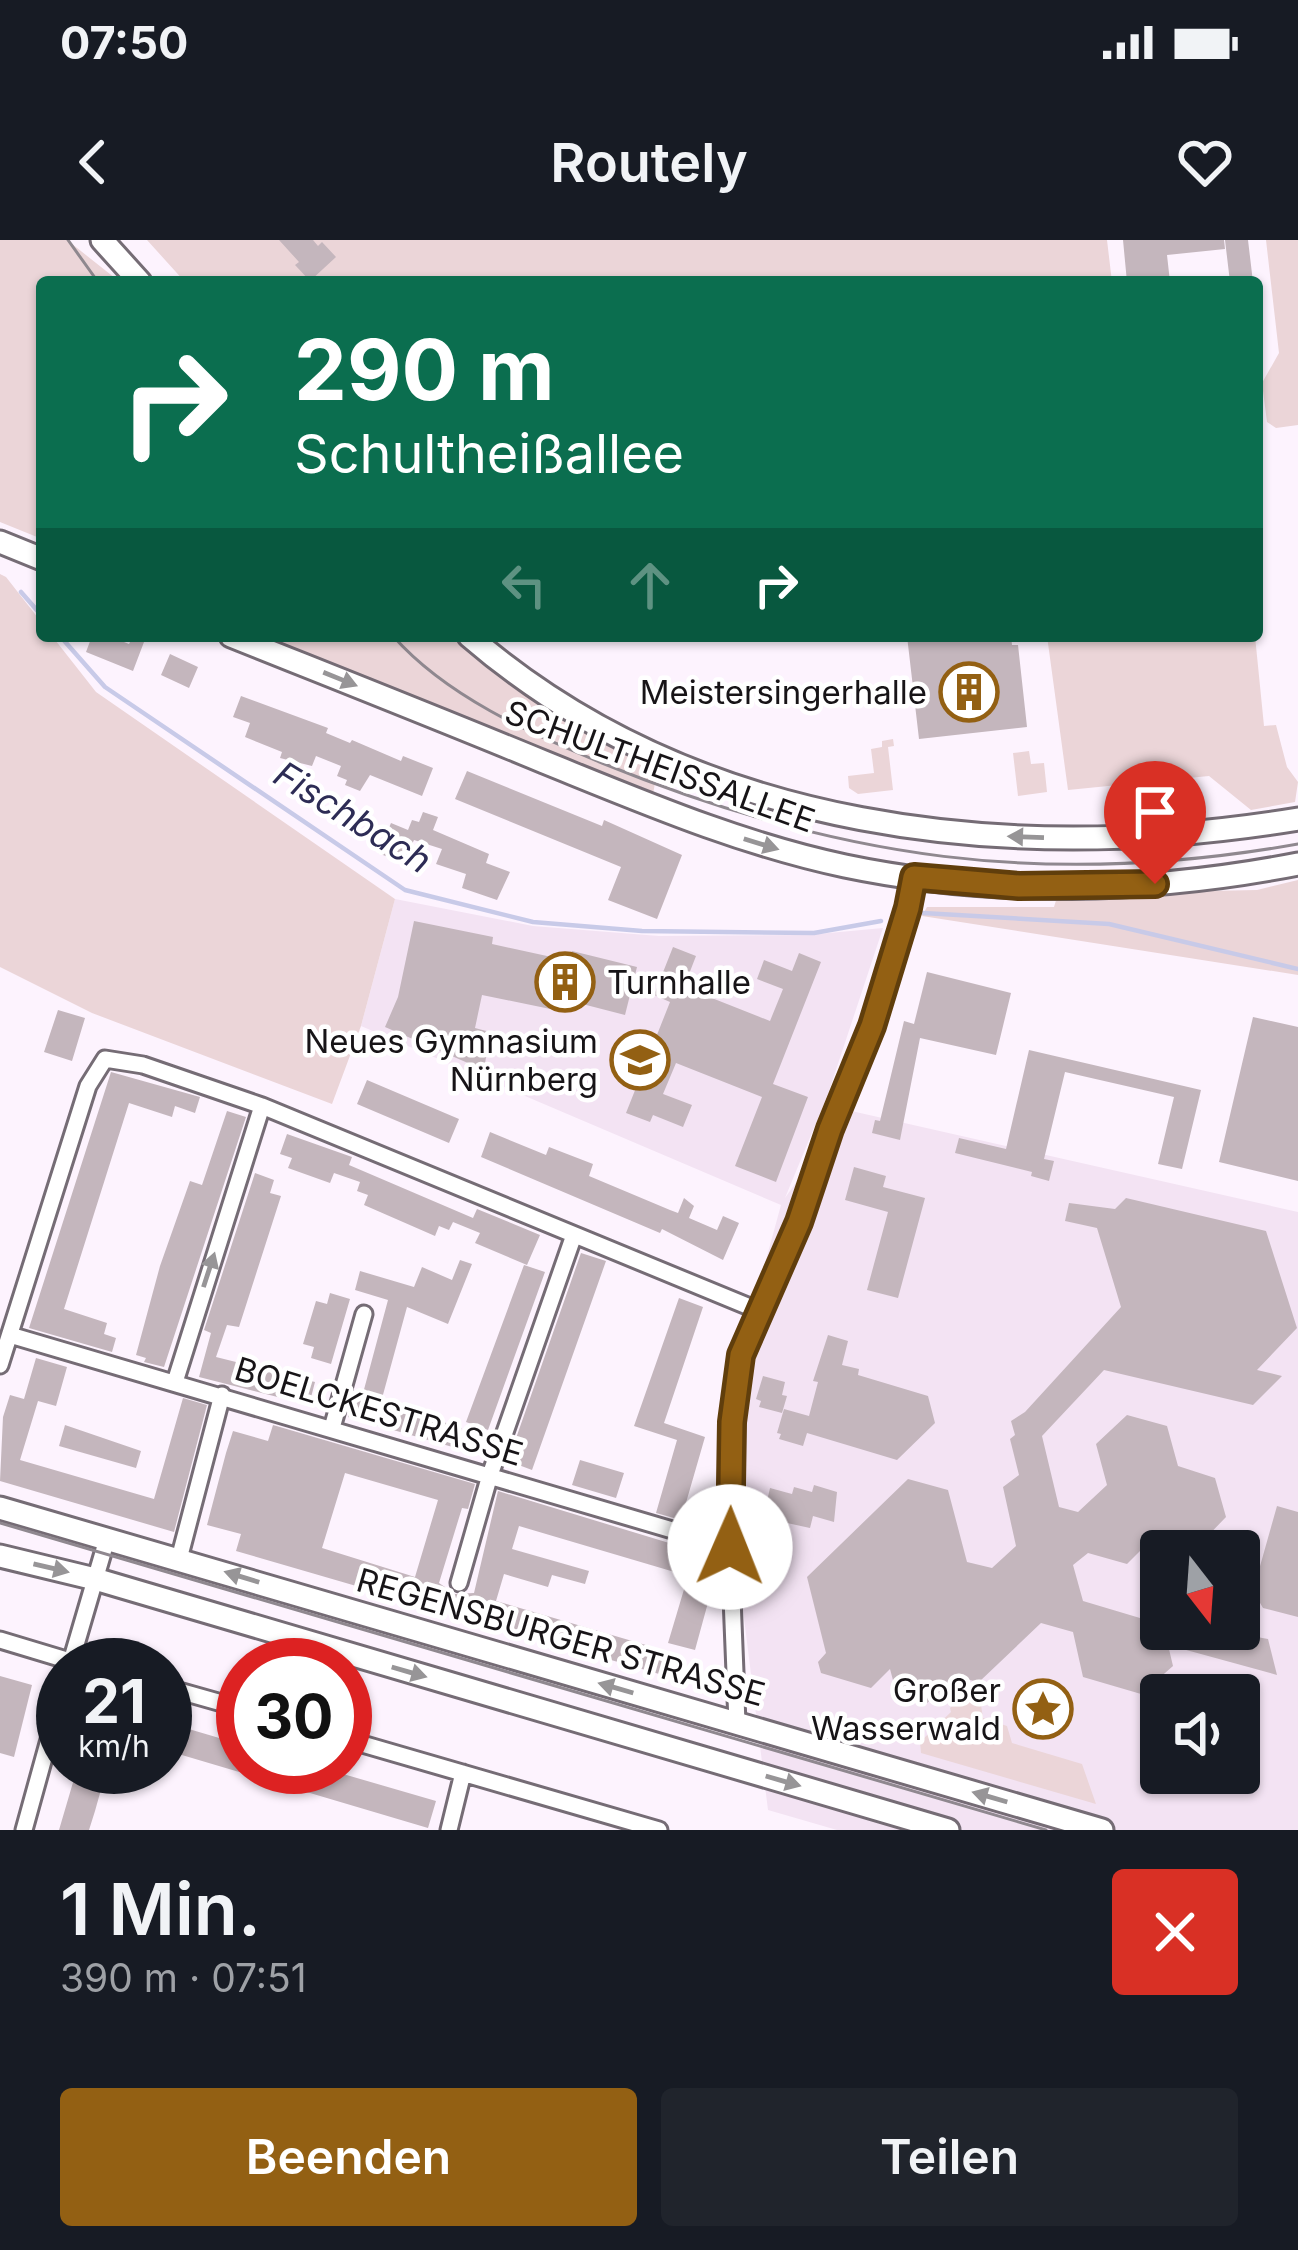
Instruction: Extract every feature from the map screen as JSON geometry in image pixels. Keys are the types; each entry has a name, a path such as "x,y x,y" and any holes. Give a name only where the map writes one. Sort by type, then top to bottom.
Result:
{"main road":[{"path":"102,240 135,276"},
{"path":"0,542 36,557"},
{"name":"SCHULTHEISSALLEE","path":"247,642 707,826 806,856 914,877 1019,886 1178,883 1298,864"},
{"name":"SCHULTHEISSALLEE","path":"477,642 568,710 642,751 719,782 823,811 951,832 1050,838 1189,833 1298,818"},
{"name":"REGENSBURGER STRASSE","path":"0,1508 1102,1830"},
{"path":"0,1556 95,1579 877,1819 948,1830"}],"street":[{"path":"737,1723 730,1547 732,1422 741,1355 799,1222 872,1026 914,877"},
{"path":"0,1365 92,1074 105,1059 143,1065 262,1106 757,1310"},
{"path":"175,1382 262,1106"},
{"path":"459,1583 490,1475 574,1235"},
{"path":"332,1428 364,1313"},
{"name":"BOELCKESTRASSE","path":"10,1335 730,1547"},
{"path":"179,1559 222,1395"},
{"path":"80,1638 107,1539"},
{"path":"0,1640 36,1652"},
{"path":"372,1747 659,1830"},
{"path":"449,1830 463,1773"},
{"path":"24,1830 36,1787"}],"shaded area":[{"path":"0,240 67,240 112,276 36,276 36,537 0,522"},
{"path":"147,240 1107,240 1111,276 180,276"},
{"path":"1266,240 1298,240 1298,425 1276,428 1267,422 1263,381 1279,353"},
{"path":"0,574 36,615 36,642 57,642 96,692 395,899 361,1026 332,1104 92,1013 0,967"},
{"path":"277,642 468,642 547,705 658,767 653,794"},
{"path":"1048,642 1256,642 1264,726 1276,725 1287,767 1298,782 1295,802 1251,810 1209,776 1068,790"},
{"path":"893,739 894,746 888,747 893,790 858,794 849,788 848,776 874,773 871,749"},
{"path":"1029,751 1031,764 1044,763 1047,792 1018,796 1013,753"},
{"path":"1298,880 1298,975 922,916 927,907 1054,907 1058,894 1257,890"},
{"path":"395,899 533,926 659,936 807,935 883,928 828,1094 785,1198 847,1110 1298,1212 1298,1830 837,1830 768,1810 738,1570 733,1403 747,1329 781,1205 361,1026"},
{"path":"959,1699 981,1705 983,1718 1007,1726 1012,1743 1082,1764 1096,1804 921,1753 920,1742"}],"building":[{"path":"279,240 313,240 318,246 322,242 336,257 315,276 305,276 295,265 299,262"},
{"path":"1123,240 1224,240 1225,249 1167,255 1169,276 1126,276"},
{"path":"1225,240 1248,240 1252,276 1229,276"},
{"path":"90,642 144,642 133,671 86,652"},
{"name":"Meistersingerhalle","path":"908,642 1018,645 1027,727 919,739"},
{"path":"170,654 198,667 189,688 161,675"},
{"path":"241,696 328,728 326,733 350,743 433,768 422,796 370,775 360,791 337,776 341,766 316,756 312,766 280,758 282,752 245,737 250,723 233,717"},
{"path":"467,771 602,826 604,820 682,855 657,919 608,900 621,867 455,799"},
{"path":"423,812 438,817 433,830 489,854 486,863 510,872 497,900 462,888 466,874 436,864 442,849 414,840 403,863 378,853 391,823 408,830"},
{"path":"414,921 493,937 492,944 570,961 572,951 637,967 625,1015 563,999 560,1011 482,995 475,1028 490,1032 484,1070 385,1027 398,997"},
{"path":"673,947 696,956 684,987 770,1021 783,989 757,979 764,960 792,971 799,953 821,962 773,1084 808,1097 776,1182 735,1166 762,1097 676,1063 663,1094 692,1105 683,1127 653,1115 650,1122 626,1113 670,1002 654,995"},
{"path":"927,972 1011,993 996,1055 920,1038 900,1140 872,1133 875,1120 880,1121 904,1021 914,1024"},
{"path":"58,1010 85,1018 72,1061 44,1052"},
{"path":"1253,1017 1298,1027 1298,1181 1219,1162"},
{"path":"1029,1050 1201,1090 1182,1169 1158,1164 1174,1097 1065,1072 1044,1159 1054,1161 1049,1181 1031,1176 1032,1172 955,1153 959,1138 1006,1149"},
{"path":"111,1072 200,1097 195,1113 175,1106 172,1117 129,1103 64,1309 107,1323 104,1334 116,1338 112,1352 29,1328"},
{"path":"367,1080 459,1119 449,1143 357,1104"},
{"path":"227,1111 246,1117 164,1367 144,1362 146,1358 136,1355 160,1266 190,1181 202,1185"},
{"path":"490,1132 546,1155 549,1147 593,1164 589,1176 678,1213 684,1198 694,1206 689,1218 717,1230 723,1216 739,1223 723,1260 662,1229 660,1233 481,1157"},
{"path":"287,1134 352,1157 349,1165 473,1218 477,1209 540,1235 527,1265 475,1243 480,1233 453,1222 449,1230 439,1226 435,1236 364,1205 368,1195 357,1191 360,1182 334,1173 330,1183 288,1168 292,1158 280,1154"},
{"path":"854,1167 886,1176 883,1187 925,1198 898,1298 867,1290 888,1212 845,1200"},
{"path":"255,1173 274,1180 270,1193 281,1196 239,1327 227,1325 216,1357 315,1382 309,1405 199,1377 211,1333 204,1330"},
{"path":"1126,1198 1266,1231 1297,1328 1257,1370 1282,1376 1253,1405 1104,1370 1042,1436 1059,1507 1078,1512 1107,1485 1096,1444 1127,1415 1167,1426 1178,1466 1215,1478 1226,1517 1213,1530 1140,1530 1140,1551 1127,1564 1088,1553 1073,1565 1083,1601 1140,1618 1140,1650 1169,1650 1173,1666 1164,1674 1140,1674 1140,1694 1083,1677 1073,1632 1041,1623 979,1682 956,1677 927,1703 897,1695 890,1669 871,1688 821,1673 818,1662 826,1653 807,1577 908,1479 948,1490 967,1562 992,1568 1016,1546 1003,1487 1019,1475 1010,1439 1015,1435 1011,1421 1025,1412 1121,1307 1097,1228 1065,1221 1069,1203 1115,1209"},
{"path":"581,1253 606,1261 532,1470 508,1461"},
{"path":"460,1260 472,1264 448,1324 407,1307 381,1402 462,1428 456,1448 348,1417 354,1394 362,1397 388,1300 355,1290 360,1271 414,1287 422,1267 452,1280"},
{"path":"524,1265 545,1272 488,1430 466,1422"},
{"path":"330,1293 350,1299 331,1364 311,1358 314,1347 303,1344 316,1301 327,1304"},
{"path":"679,1298 703,1307 664,1423 705,1437 681,1520 656,1513 677,1440 634,1426"},
{"path":"828,1335 848,1341 842,1365 859,1369 858,1375 928,1396 935,1423 897,1460 807,1433 803,1446 779,1439 784,1409 809,1416 818,1382 813,1381"},
{"path":"36,1358 67,1367 56,1406 38,1401 20,1460 154,1499 183,1398 207,1405 174,1532 0,1481 3,1417 10,1395 24,1399"},
{"path":"763,1376 785,1382 782,1413 759,1407 761,1401 756,1399"},
{"path":"65,1425 141,1451 136,1468 59,1446"},
{"path":"273,1425 475,1484 468,1509 462,1508 439,1583 455,1594 474,1593 498,1491 702,1553 700,1559 706,1561 698,1584 712,1588 695,1650 668,1643 688,1576 519,1526 512,1549 589,1571 585,1584 552,1575 548,1587 504,1574 496,1601 673,1653 666,1676 236,1551 241,1534 207,1525 226,1453 233,1431 268,1441","holes":["345,1473 438,1500 415,1577 322,1548"]},
{"path":"580,1460 624,1473 616,1498 572,1485"},
{"path":"814,1485 837,1492 834,1522 813,1516 810,1528 755,1516 760,1499 767,1501 770,1488 792,1494 794,1487 812,1492"},
{"path":"1277,1506 1298,1512 1298,1617 1263,1608 1260,1566"},
{"path":"1260,1638 1268,1639 1277,1675 1186,1650 1260,1650"},
{"path":"0,1676 32,1685 14,1757 0,1753"},
{"path":"192,1730 216,1737 216,1765 192,1758"},
{"path":"372,1782 436,1801 428,1828 313,1794 372,1794"},
{"path":"70,1794 100,1794 89,1830 59,1830"}],"waterway":[{"name":"Fischbach","path":"21,592 36,609"},
{"name":"Fischbach","path":"65,642 105,687 405,890 533,922 642,931 814,933 881,921"},
{"name":"Fischbach","path":"923,913 1109,924 1298,969"}],"tram line":[{"path":"68,240 94,276"},
{"path":"399,642 463,695 546,739 689,796 859,843 1029,863 1116,864 1298,844"},
{"path":"0,1523 1046,1830"}],"place":[{"name":"Meistersingerhalle","path":"969,692"},
{"name":"Turnhalle","path":"565,982"},
{"name":"Neues Gymnasium Nürnberg","path":"640,1060"},
{"name":"Großer Wasserwald","path":"1043,1709"}],"route":[{"path":"730,1547 732,1422 741,1355 799,1222 883,997 914,877 1019,886 1155,884"}]}
